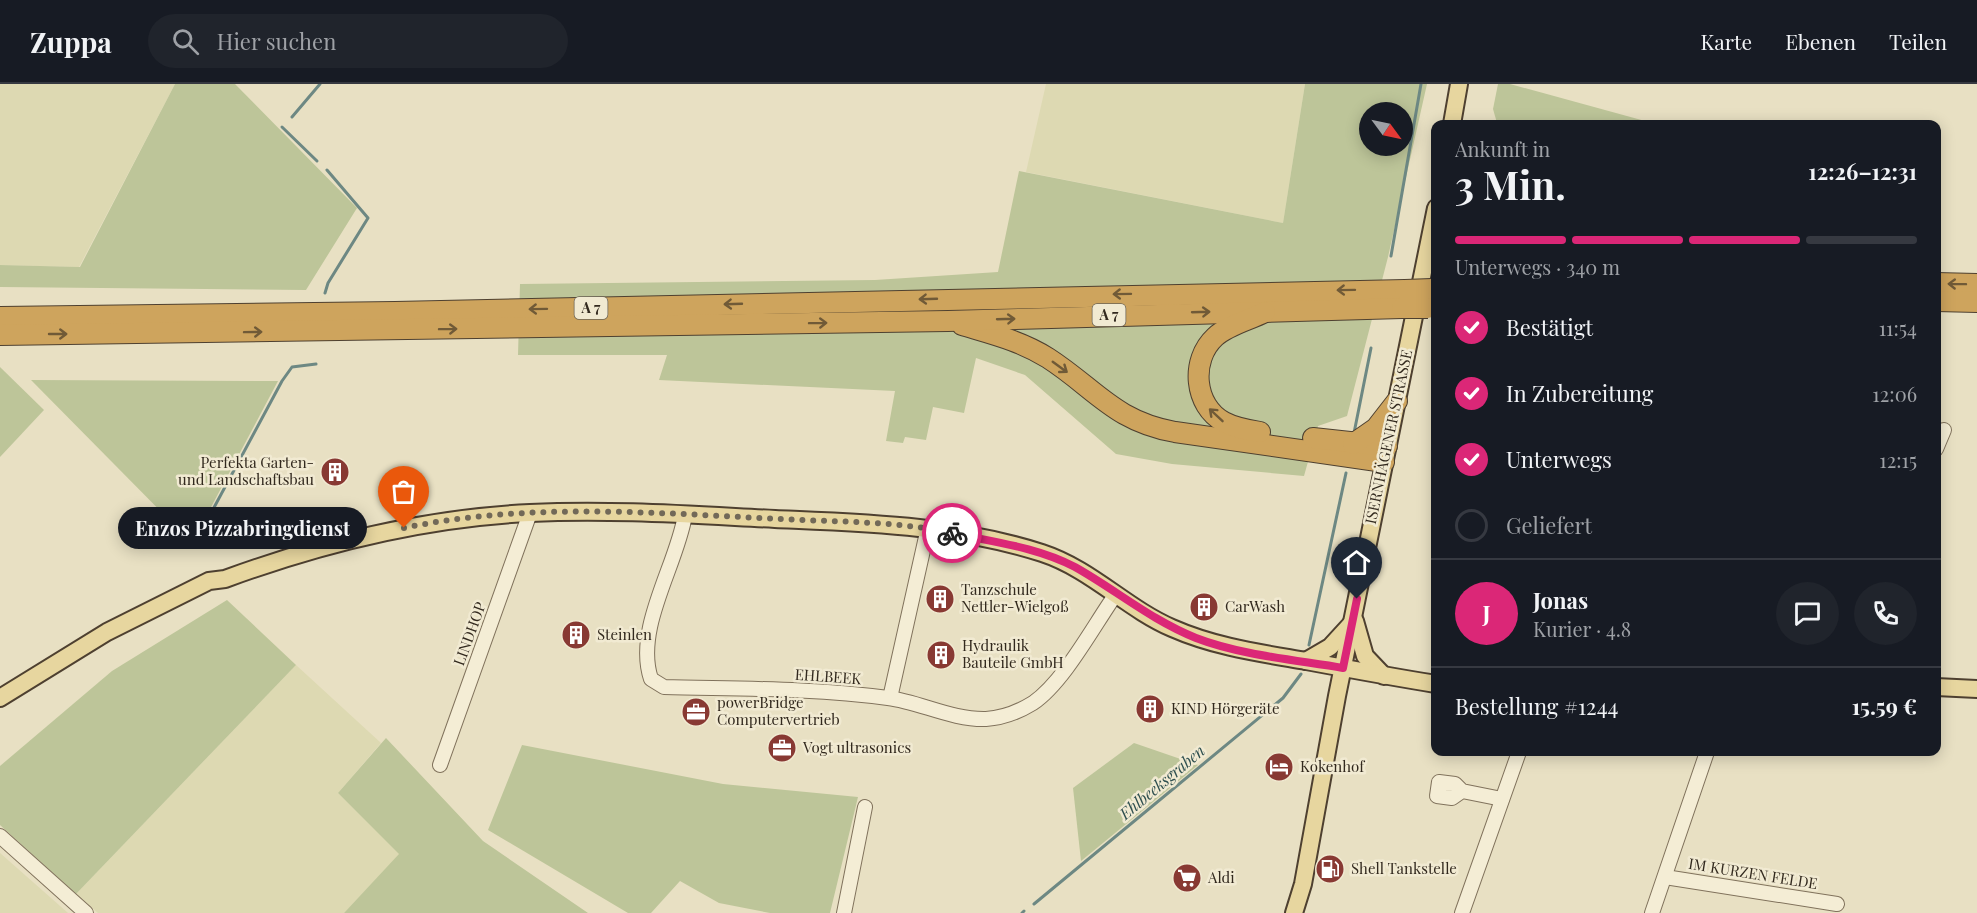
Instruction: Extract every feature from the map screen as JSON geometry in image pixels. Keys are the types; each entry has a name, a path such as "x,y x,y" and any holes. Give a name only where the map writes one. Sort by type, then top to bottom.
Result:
{"highway":[{"path":"1941,284 1977,284"},
{"name":"A 7","path":"0,316 1431,298"},
{"name":"A 7","path":"0,335 948,321 1270,310 1403,299"},
{"path":"1941,301 1977,302"},
{"path":"1270,310 1227,329 1215,337 1207,348 1198,373 1206,405 1213,414 1235,427 1353,444 1386,454"},
{"path":"948,321 1004,337 1031,349 1065,371 1117,411 1145,425 1175,432 1386,454"},
{"path":"1353,444 1376,428 1397,401"}],"main road":[{"path":"1453,120 1459,84"},
{"name":"ISERNHÄGENER STRASSE","path":"1294,913 1303,884 1343,668 1431,233"},
{"path":"0,698 107,632 183,596 195,596 225,579 322,547 417,525 530,513 685,515 928,528 1039,552 1074,567 1160,622 1198,639 1228,647 1431,683"},
{"path":"1306,661 1330,647 1353,619"},
{"path":"1353,619 1365,656 1384,676"},
{"path":"1941,687 1977,689"}],"street":[{"path":"1941,437 1944,430"},
{"name":"LINDHOP","path":"440,765 530,513"},
{"name":"EHLBEEK","path":"685,515 677,549 654,611 647,656 651,679 664,687 825,692 890,698 985,719 1013,713 1033,702 1053,685 1116,594"},
{"path":"890,698 928,528"},
{"path":"1462,913 1518,756"},
{"name":"IM KURZEN FELDE","path":"1652,913 1706,756"},
{"path":"1462,791 1502,799"},
{"path":"844,913 866,807"},
{"path":"0,836 86,913"},
{"name":"IM KURZEN FELDE","path":"1665,878 1837,904"}],"shaded area":[{"path":"0,84 175,84 79,267 0,265"},
{"path":"1046,84 1305,84 1283,223 1026,172"},
{"path":"296,665 381,743 338,793 400,854 344,913 98,913 76,894"},
{"path":"0,853 68,913 0,913"}],"green space":[{"path":"175,84 235,84 357,208 306,290 0,287 0,265 80,267"},
{"path":"1305,84 1427,84 1413,146 1413,102 1359,102 1359,156 1411,156 1388,257 1347,416 1318,426 1304,476 1172,464 1116,454 1025,375 976,358 964,413 933,407 926,440 905,437 903,443 886,441 895,391 659,380 667,355 518,355 520,284 875,280 998,272 1019,171 1283,223"},
{"path":"1498,84 1510,84 1641,120 1496,120 1493,109"},
{"path":"0,367 44,410 0,457"},
{"path":"31,380 278,381 192,543"},
{"path":"227,600 296,665 76,894 0,825 0,766 112,671"},
{"path":"386,738 483,841 588,913 344,913 399,854 338,793"},
{"path":"1134,743 1198,765 1081,861 1073,788"},
{"path":"522,745 723,784 858,797 830,913 770,913 719,903 680,881 651,913 628,913 488,830"}],"waterway":[{"path":"292,117 320,84"},
{"name":"Ehlbeeksgraben","path":"1391,256 1421,84"},
{"path":"282,127 317,161"},
{"path":"325,293 328,283 368,218 327,170"},
{"name":"Ehlbeeksgraben","path":"1354,433 1371,348"},
{"path":"196,541 282,381 292,367 316,364"},
{"name":"Ehlbeeksgraben","path":"1309,645 1346,473"},
{"name":"Ehlbeeksgraben","path":"1034,904 1283,698 1301,674"}],"way so far":[{"path":"404,528 530,513 607,512 864,522 928,528 952,533"}],"place":[{"name":"Perfekta Garten- und Landschaftsbau","path":"335,472"},
{"name":"Enzos Pizzabringdienst","path":"404,528"},
{"name":"Tanzschule Nettler-Wielgoß","path":"940,599"},
{"name":"CarWash","path":"1204,607"},
{"name":"Steinlen","path":"576,635"},
{"name":"Hydraulik Bauteile GmbH","path":"941,655"},
{"name":"KIND Hörgeräte","path":"1150,709"},
{"name":"powerBridge Computervertrieb","path":"696,712"},
{"name":"Vogt ultrasonics","path":"782,748"},
{"name":"Kokenhof","path":"1279,767"},
{"name":"Shell Tankstelle","path":"1330,869"},
{"name":"Aldi","path":"1187,878"}],"route":[{"path":"952,533 1039,552 1059,560 1090,576 1160,622 1198,639 1228,647 1343,668 1357,599"}]}
